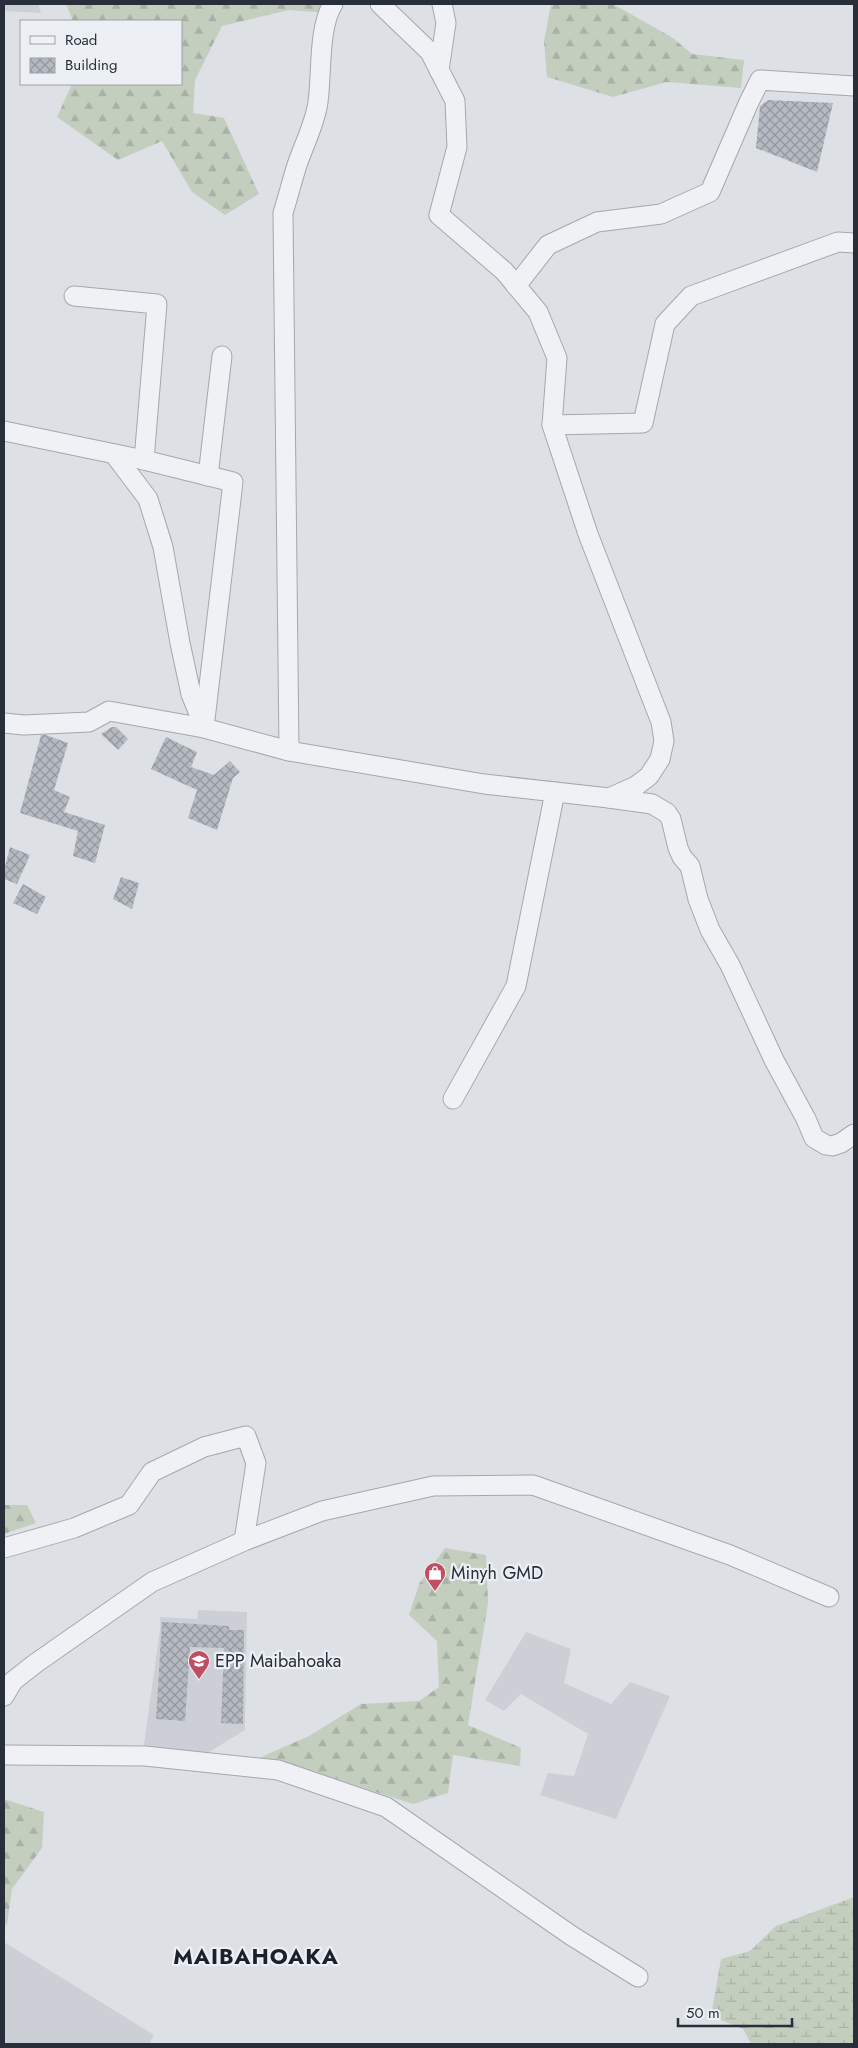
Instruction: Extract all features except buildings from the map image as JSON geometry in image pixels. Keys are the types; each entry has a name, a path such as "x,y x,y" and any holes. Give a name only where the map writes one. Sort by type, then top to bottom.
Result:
{"street":[{"path":"289,751 284,213 297,164 310,132 318,103 320,67 327,13 333,4"},
{"path":"380,4 430,52 455,101 457,147 439,215 504,271 538,312 558,358 552,425 588,534 662,722 664,740 660,760 649,776 636,786 609,798"},
{"path":"440,70 446,23 442,4"},
{"path":"516,286 548,245 597,222 661,214 710,192 760,80 854,86"},
{"path":"552,425 643,423 665,324 691,296 838,242 854,243"},
{"path":"74,296 157,304 144,460"},
{"path":"208,476 222,356"},
{"path":"4,431 144,460 233,482 204,728"},
{"path":"114,454 148,499 163,547 191,694 204,728"},
{"path":"4,723 24,725 88,722 109,711 204,728 289,751 484,784 652,804 667,813 671,819 678,848 682,857 690,866 698,900 710,930 756,1016 774,1060 806,1119 814,1138 826,1145 832,1146 841,1144 854,1134"},
{"path":"453,1099 516,986 555,792"},
{"path":"4,1548 74,1528 129,1505 152,1472 204,1447 246,1436 256,1463 244,1541"},
{"path":"4,1696 14,1681 36,1662 152,1582 244,1541 322,1511 433,1486 534,1485 730,1554 829,1597"},
{"path":"4,1755 145,1756 278,1770 386,1807 572,1936 638,1977"}],"shaded area":[{"path":"4,4 38,4 41,13 4,11"},
{"name":"EPP Maibahoaka","path":"198,1610 247,1612 245,1730 209,1752 143,1751 160,1630 160,1617 197,1619"},
{"path":"526,1632 571,1649 564,1683 611,1704 630,1682 670,1696 616,1819 540,1795 548,1773 574,1776 588,1734 521,1694 504,1711 485,1700"},
{"path":"4,1942 154,2035 149,2044 4,2044"}],"green space":[{"path":"66,4 328,4 327,13 289,10 222,26 195,80 193,113 224,118 259,194 225,215 192,192 162,141 118,160 57,117 72,85 182,85 182,20 73,20"},
{"path":"551,4 613,4 673,38 692,54 744,60 741,88 666,82 613,97 547,77 544,41"},
{"path":"4,1505 27,1505 36,1523 4,1534"},
{"path":"445,1548 486,1555 488,1603 468,1725 521,1748 520,1766 453,1755 448,1793 413,1804 320,1774 257,1759 309,1736 361,1704 419,1701 439,1687 437,1641 409,1615 419,1584"},
{"path":"4,1799 44,1812 42,1848 12,1889 7,1925 4,1924"},
{"path":"854,1897 854,2044 751,2044 743,2029 711,2016 721,1959 750,1951 776,1926"}],"place":[{"name":"Minyh GMD","path":"435,1592"},
{"name":"EPP Maibahoaka","path":"199,1680"}],"district":[{"name":"MAIBAHOAKA","path":"256,1956"}]}
